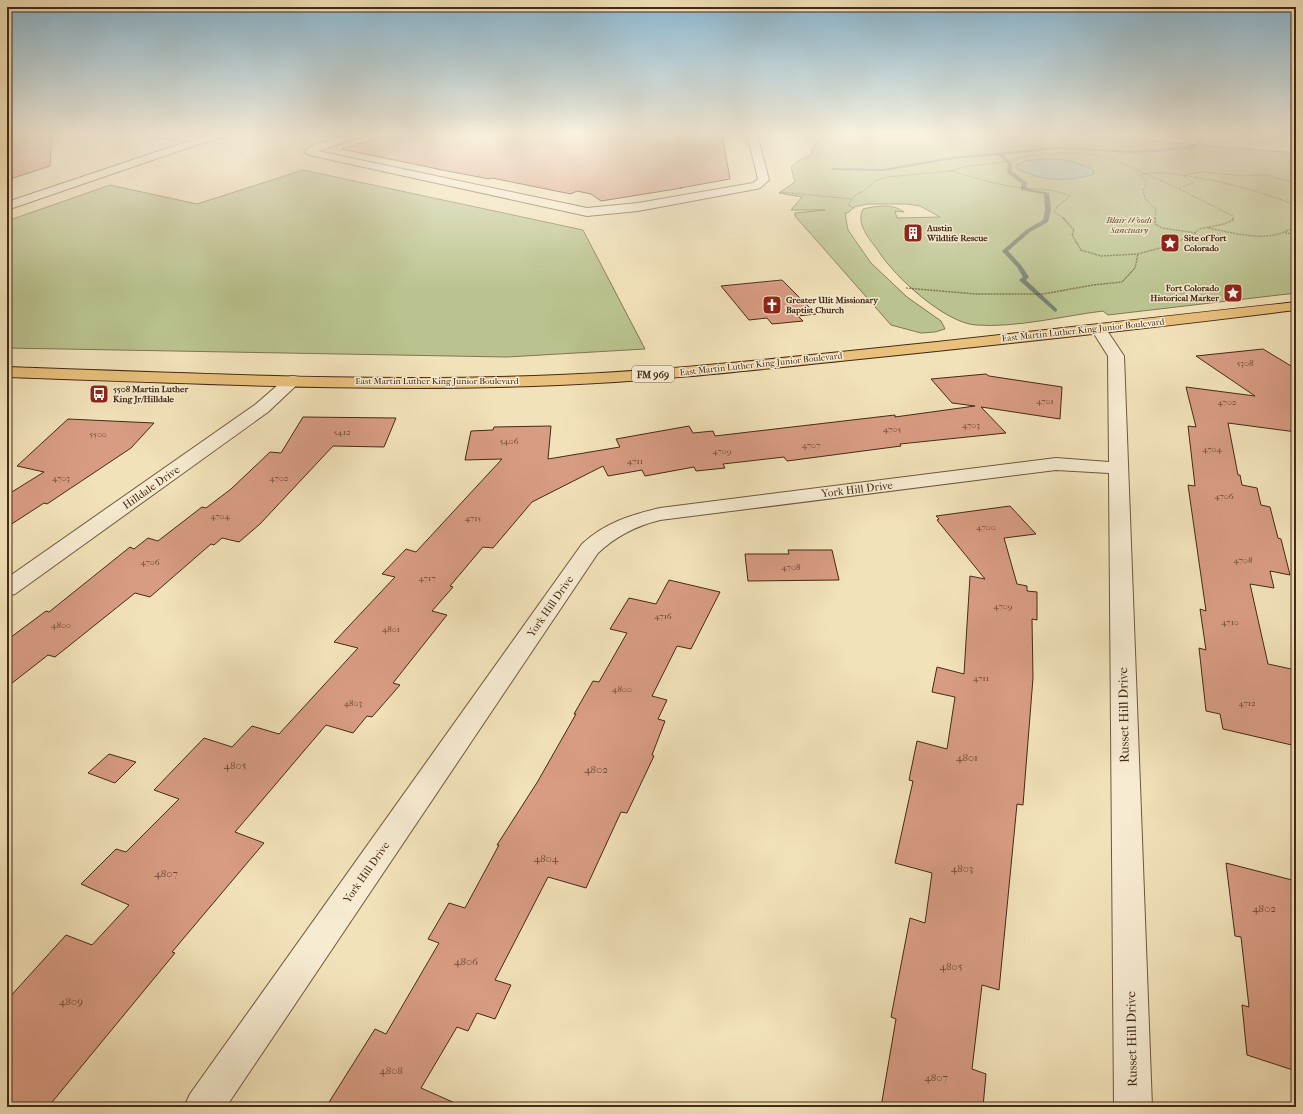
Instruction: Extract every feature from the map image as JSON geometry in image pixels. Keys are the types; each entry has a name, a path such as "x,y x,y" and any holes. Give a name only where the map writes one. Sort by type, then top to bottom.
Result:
{"main road":[{"name":"East Martin Luther King Junior Boulevard","path":"7,372 293,381 519,381 635,376 736,367 1296,306"}],"street":[{"path":"7,206 66,186"},
{"path":"466,186 587,212 638,207 756,186"},
{"name":"Russet Hill Drive","path":"1099,328 1116,356 1117,468 1133,1107"},
{"name":"Hilldale Drive","path":"7,589 262,408 293,381"},
{"name":"York Hill Drive","path":"203,1107 590,549 600,539 614,529 636,519 660,514 1056,464 1117,468"}],"path":[{"path":"756,186 777,192 852,199"},
{"path":"855,209 848,205 855,195 864,191 870,186"},
{"path":"1007,186 1019,188 1047,188 1070,196 1057,207 1054,212 1065,218 1074,230 1072,236 1081,250 1101,256 1138,254 1167,246 1193,235 1199,229 1224,224 1233,220 1233,216 1173,186"},
{"path":"1145,186 1143,189 1145,199 1156,209 1155,224 1162,228 1196,233"},
{"path":"1178,188 1184,186"},
{"path":"1237,186 1296,205"},
{"path":"1283,233 1296,225"},
{"path":"1205,228 1243,235 1265,236 1283,233 1296,234"},
{"path":"906,288 976,294 1043,294 1093,285 1122,282 1135,268 1138,254"}],"green space":[{"path":"107,186 115,186 197,204 253,186 378,186 583,230 645,349 507,357 7,348 7,221"},
{"name":"Blair Woods Sanctuary","path":"789,186 1296,186 1296,293 1108,315 1103,311 1007,325 976,325 964,322 936,308 909,286 886,262 868,237 861,221 863,209 884,206 894,207 904,212 895,211 897,218 940,217 920,206 907,204 867,204 854,207 848,213 845,213 848,230 871,263 907,297 941,321 945,329 935,332 921,333 891,325 795,216 795,213 825,210 791,210 802,197 779,193"}],"building":[{"path":"531,186 691,186 601,201 591,194 577,191 571,194"},
{"name":"Greater Ulit Missionary Baptist Church","path":"782,280 816,314 798,316 803,321 772,324 767,318 749,320 721,286"},
{"path":"1263,349 1296,369 1296,432 1228,423 1238,475 1240,475 1242,485 1257,488 1261,505 1270,507 1278,538 1281,539 1290,575 1270,571 1274,588 1250,584 1268,664 1296,670 1296,746 1223,729 1220,714 1206,711 1199,648 1206,650 1200,609 1206,611 1188,485 1195,486 1188,426 1196,427 1186,387 1255,396 1196,356"},
{"path":"986,374 989,376 1062,387 1060,419 981,407 1006,433 900,444 901,446 787,461 784,457 723,464 725,468 696,471 694,467 645,476 642,470 608,476 603,466 532,502 493,548 483,547 450,586 453,587 432,611 447,615 393,683 400,685 372,717 367,716 353,733 326,725 235,832 264,843 172,952 175,953 48,1107 7,1107 7,1000 66,935 92,945 129,905 81,884 116,849 126,852 179,799 154,790 204,738 232,747 252,726 279,734 358,648 334,642 395,577 382,574 406,549 416,552 502,459 465,460 471,431 493,430 494,427 551,426 548,459 620,447 616,439 689,426 693,433 713,431 715,436 895,415 895,417 975,406 952,403 931,379"},
{"path":"303,417 396,418 384,447 333,446 260,524 239,542 222,538 214,545 211,544 150,597 135,593 55,657 48,655 7,687 7,640 46,611 49,612 130,547 134,549 148,538 158,541 202,507 206,508 231,489 270,452 281,453"},
{"path":"68,419 154,423 131,448 47,504 44,503 7,527 7,495 44,472 17,466"},
{"path":"1010,506 1036,534 1004,538 1017,584 1027,586 1027,591 1037,592 1037,620 1032,619 1033,678 1023,805 1017,804 999,990 982,985 972,1069 986,1074 983,1107 881,1107 896,1019 891,1017 910,918 925,923 932,873 895,863 913,781 909,780 917,741 947,749 955,697 932,692 937,667 964,674 970,576 985,579 937,520 939,519 936,516"},
{"path":"788,550 832,550 839,580 748,581 745,554 789,554"},
{"path":"669,580 720,592 691,649 677,646 652,696 667,700 658,719 665,721 652,755 654,756 627,813 621,812 586,888 548,877 495,980 511,985 495,1019 477,1013 468,1031 457,1027 421,1088 464,1107 326,1107 375,1029 386,1034 439,943 428,939 449,903 465,908 499,845 497,845 538,781 593,681 599,682 627,633 610,629 629,598 656,604"},
{"path":"109,754 136,762 115,783 88,773"},
{"path":"1226,863 1296,881 1296,1071 1247,1055 1242,1005 1249,1007 1241,937 1235,936"}],"waterway":[{"path":"1023,186 1023,189 1046,193 1048,210 1046,221 1028,231 1005,251 1019,266 1026,277 1022,280 1055,310"}],"place":[{"name":"Austin Wildlife Rescue","path":"913,233"},
{"name":"Site of Fort Colorado","path":"1170,243"},
{"name":"Fort Colorado Historical Marker","path":"1233,293"},
{"name":"Greater Ulit Missionary Baptist Church","path":"772,305"},
{"name":"5508 Martin Luther King Jr/Hilldale","path":"99,394"}]}
